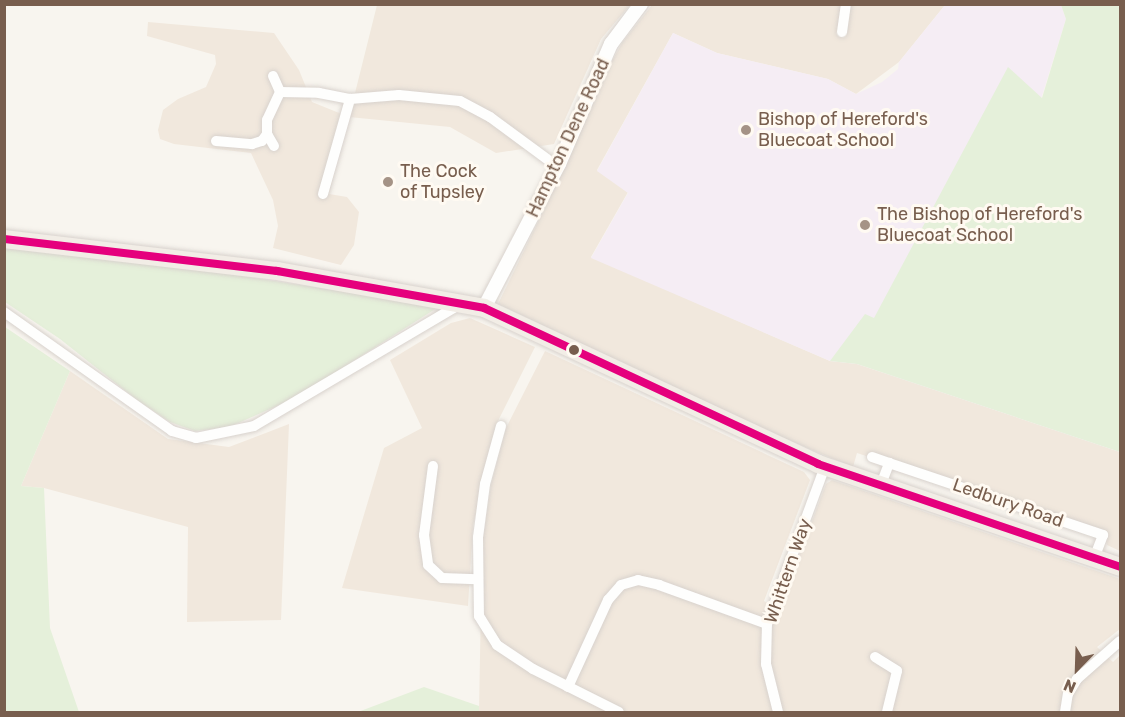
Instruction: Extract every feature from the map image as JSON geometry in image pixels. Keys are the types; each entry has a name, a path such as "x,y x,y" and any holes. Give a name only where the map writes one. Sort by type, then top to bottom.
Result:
{"highway":[{"name":"Ledbury Road","path":"4,238 158,254 463,302 484,308 825,466 880,487 1120,567"}],"street":[{"name":"Hampton Dene Road","path":"484,308 559,164 611,44 641,4"},
{"path":"842,32 846,4"},
{"path":"273,76 280,92 267,120 267,134 274,146"},
{"path":"280,92 319,93 350,99 399,95 460,101 490,117 547,159"},
{"path":"323,194 350,99"},
{"path":"216,141 252,144 262,141 267,134"},
{"path":"4,312 172,431 196,438 254,426 463,302"},
{"path":"501,426 485,484 477,579 479,616 497,645 568,687 619,712"},
{"name":"Ledbury Road","path":"872,457 1103,535 1094,558"},
{"path":"880,487 889,463"},
{"path":"433,466 424,535 428,565 442,578 477,579"},
{"name":"Whittern Way","path":"778,712 766,664 767,624 825,466"},
{"path":"568,687 609,600 621,585 638,580 659,585 767,624"},
{"path":"1065,712 1068,694 1077,679 1120,641"},
{"path":"875,657 897,671 887,712"}],"shaded area":[{"path":"377,5 630,5 601,39 554,144 496,153 450,127 349,117"},
{"path":"652,5 945,5 899,62 856,94 828,79 717,53 673,33 597,170 628,192 591,257 830,361 857,364 1120,452 1120,551 1107,545 1105,535 857,453 853,467 767,431 498,304 560,177 601,81 622,43"},
{"name":"The Bishop of Hereford's Bluecoat School","path":"945,5 1061,5 1066,19 1041,99 1120,452 857,364 830,361 591,258 628,193 597,171 673,33 717,53 828,79 856,94 882,82 898,69 899,62"},
{"path":"148,22 274,33 299,70 312,102 349,117 329,194 347,197 359,212 354,245 341,265 273,248 278,226 273,200 251,153 174,144 160,139 158,130 163,110 178,99 206,87 216,64 215,55 147,36"},
{"path":"470,318 535,347 496,425 473,525 468,606 342,588 384,448 422,428 390,360 451,323"},
{"path":"545,351 804,472 810,480 764,601 779,609 826,484 832,480 1120,579 1120,629 1097,647 1113,662 1120,655 1120,712 479,712 482,545 491,485 506,428"},
{"path":"70,371 168,439 229,447 289,424 281,620 187,622 188,527 44,488 21,486"}],"green space":[{"path":"1061,5 1120,5 1120,452 857,364 830,361 865,314 874,318 1008,67 1042,98 1066,19"},
{"path":"4,247 201,270 440,306 295,398 229,427 195,431 170,422 137,400 60,339 5,302"},
{"path":"5,327 70,371 21,486 44,488 50,628 79,712 5,712"},
{"path":"424,687 479,706 479,712 358,712"}],"transit line":[{"path":"4,239 277,271 484,308 818,464 1120,567"}],"place":[{"name":"Bishop of Hereford's Bluecoat School","path":"746,130"},
{"name":"The Cock of Tupsley","path":"388,182"},
{"name":"The Bishop of Hereford's Bluecoat School","path":"865,225"}]}
